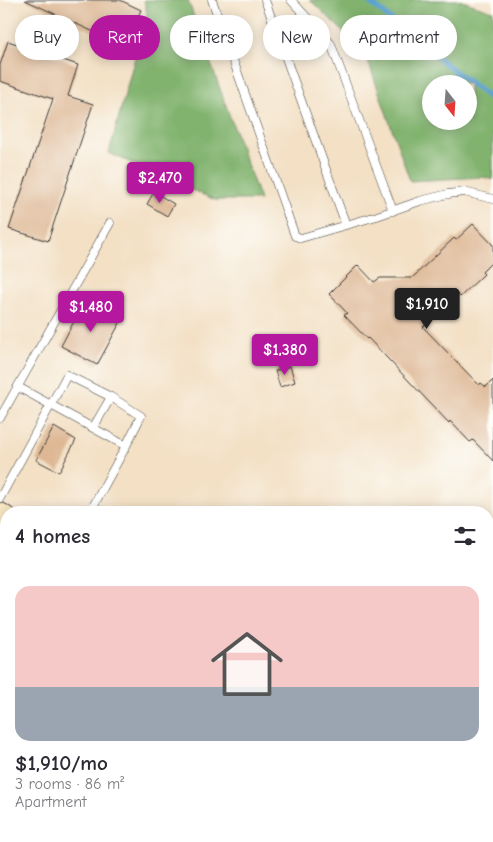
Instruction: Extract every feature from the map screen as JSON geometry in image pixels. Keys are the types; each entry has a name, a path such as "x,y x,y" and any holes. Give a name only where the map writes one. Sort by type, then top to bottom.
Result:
{"lane":[{"path":"212,0 295,236 301,238 448,194 464,192 493,199"},
{"path":"265,0 346,225"},
{"path":"291,0 331,44 393,211"},
{"path":"0,418 110,223"},
{"path":"0,498 52,406 67,375 111,397 141,416 93,506"},
{"path":"18,387 126,446"},
{"path":"93,428 111,397"}],"green space":[{"path":"144,0 188,0 193,15 170,15 170,60 210,60 260,200 215,200 109,153 134,60 160,60 160,15 146,15"},
{"path":"310,0 459,0 493,11 493,180 483,177 410,181 368,60 457,60 457,15 340,15 340,28 330,19 330,15 326,15"}],"building":[{"path":"25,0 120,0 141,10 139,15 89,15 89,30 79,25 79,15 57,15"},
{"path":"8,41 15,43 15,60 63,60 78,65 68,96 93,104 48,241 9,229 53,99 0,81 0,65"},
{"path":"154,192 174,204 167,216 147,204"},
{"path":"473,224 493,245 493,261 482,272 484,274 460,297 457,294 423,327 479,385 481,383 486,387 493,380 493,461 473,440 470,442 450,421 449,423 344,315 347,313 329,294 358,265 374,282 380,278 412,278 454,238 456,240"},
{"path":"84,302 121,321 97,365 61,346"},
{"path":"290,366 295,382 280,387 275,371"},
{"path":"54,427 76,440 59,472 36,460"}],"waterway":[{"path":"367,0 493,100"}]}
